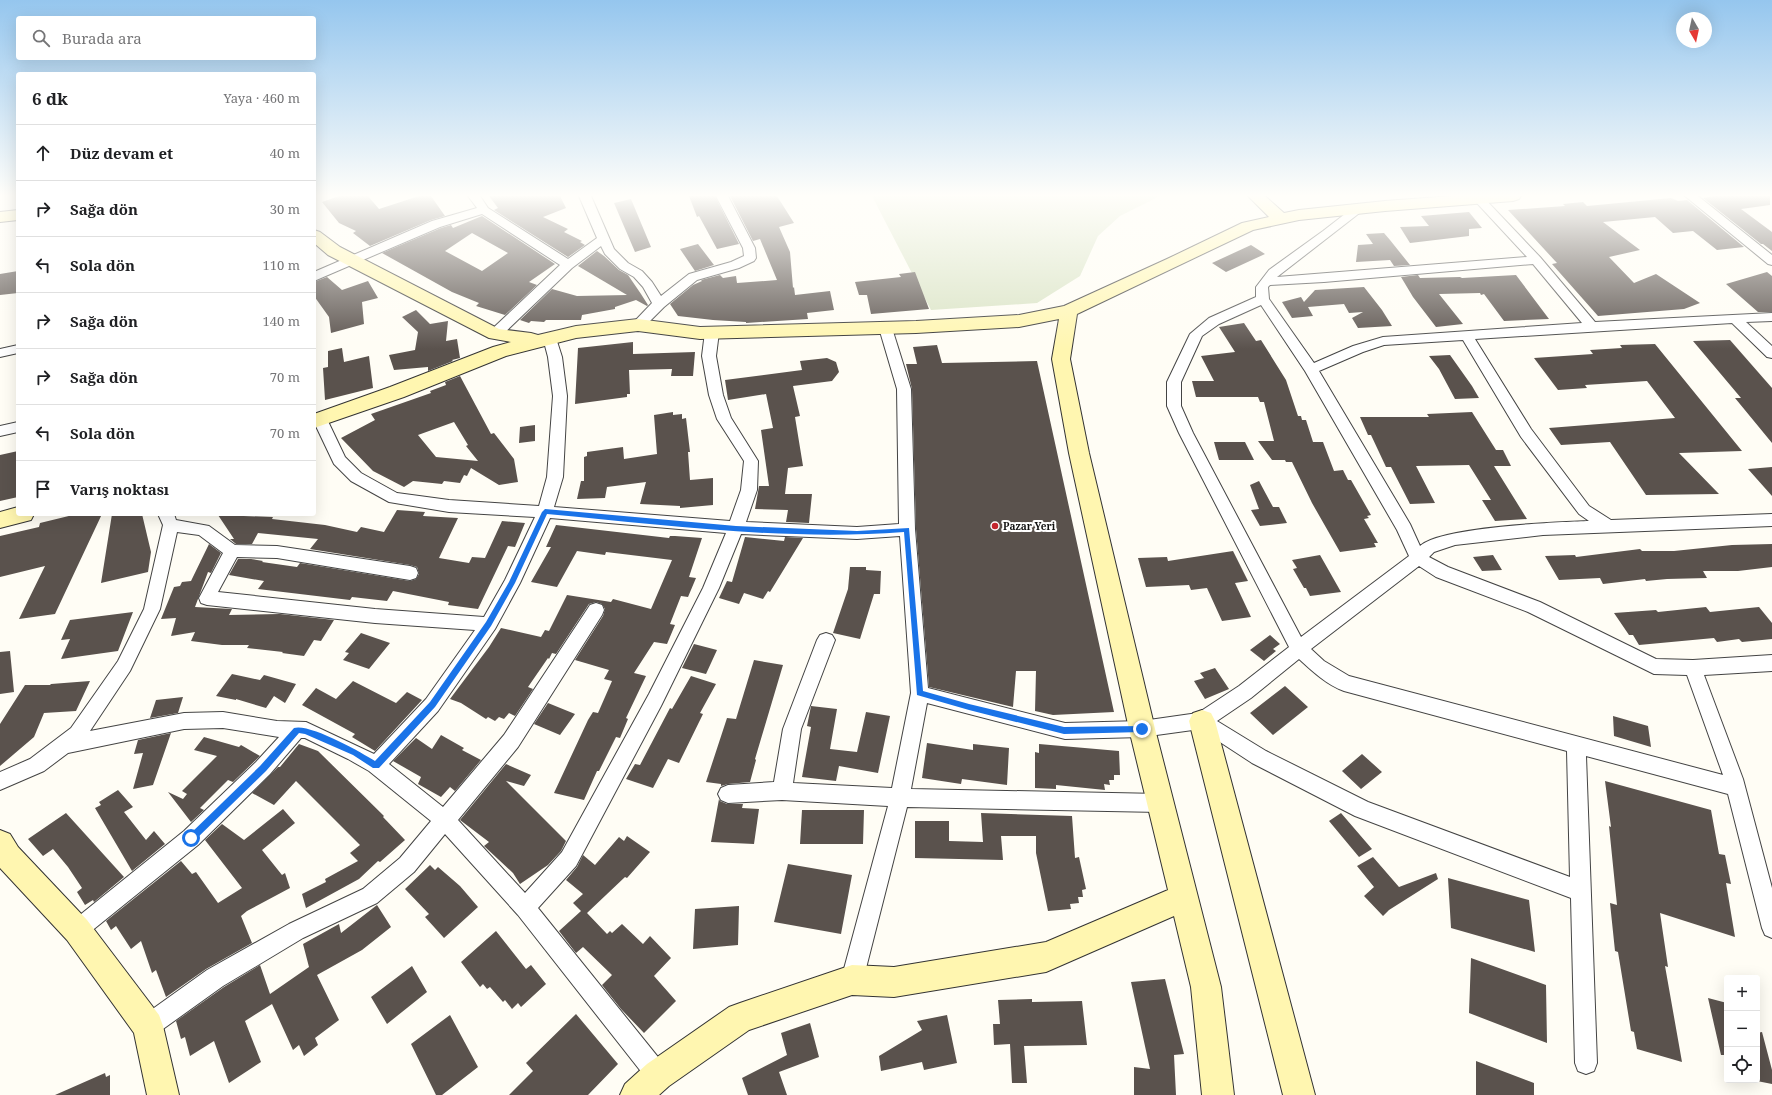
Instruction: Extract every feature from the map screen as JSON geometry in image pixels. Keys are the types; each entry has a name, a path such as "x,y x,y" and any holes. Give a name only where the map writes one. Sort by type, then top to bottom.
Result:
{"main road":[{"path":"328,247 495,334 546,339"},
{"path":"317,420 397,392 500,351 576,332 638,325 700,333 886,328 1019,321 1069,311 1205,247"},
{"path":"1069,311 1061,359 1079,453 1142,729 1206,987 1218,1095"},
{"path":"0,520 16,516"},
{"path":"1202,721 1251,904 1299,1095"},
{"path":"0,843 8,857 77,930 148,1026 162,1095"},
{"path":"636,1095 658,1075 740,1018 852,980 894,982 1046,957 1183,898"}],"street":[{"path":"316,276 381,247"},
{"path":"541,247 568,265"},
{"path":"495,334 568,265 592,247"},
{"path":"607,247 624,266 638,274 648,285 659,304"},
{"path":"638,325 659,304 693,277 735,265 750,258 749,247"},
{"path":"1309,247 1273,273 1262,287 1263,300 1311,369 1404,528 1418,558 1442,572 1534,607 1654,666 1693,668 1772,663"},
{"path":"1524,247 1592,327"},
{"path":"1755,247 1772,261"},
{"path":"1267,280 1324,278 1536,260"},
{"path":"1263,300 1214,321 1197,334 1174,382 1174,406 1186,433 1299,649 1318,666 1344,683 1736,787"},
{"path":"1311,369 1358,349 1383,341 1772,317"},
{"path":"1735,319 1772,354"},
{"path":"852,980 900,798 920,693 907,529 904,389 886,328"},
{"path":"525,908 569,859 655,700 711,588 736,528 749,490 751,461 724,420 716,395 709,356 712,332"},
{"path":"1467,336 1526,433 1584,510 1608,526"},
{"path":"376,766 432,705 489,624 512,583 545,512 555,477 560,410 558,381 546,339"},
{"path":"10,351 16,340"},
{"path":"317,420 339,460 356,477 394,498 449,506 545,512 736,528 857,533 907,529"},
{"path":"0,431 16,427"},
{"path":"0,781 36,765 78,734 128,659 152,609 164,560 168,519 203,530 232,551 277,552 351,562 410,573"},
{"path":"920,693 1064,731 1142,729 1202,721 1245,692 1418,558 1428,548 1454,539 1543,529 1772,520"},
{"path":"232,551 207,598 375,616 489,624"},
{"path":"148,1026 215,978 296,931 370,896 407,865 511,741 596,610"},
{"path":"782,791 792,729 826,640"},
{"path":"1693,668 1736,787 1772,928"},
{"path":"64,745 184,721 223,720 277,729 306,730 355,753 376,766 445,820 525,908 658,1075"},
{"path":"1202,721 1259,757 1362,809 1580,891"},
{"path":"77,930 191,838 263,768 297,730"},
{"path":"1576,745 1586,1063"},
{"path":"728,794 782,791 900,798 1160,803"}],"green space":[{"path":"898,247 1093,247 1080,276 1037,303 931,310"}],"building":[{"path":"396,247 451,247 445,251 482,271 508,253 497,247 529,247 555,264 529,282 537,285 505,315 476,306 479,303 452,292 382,253"},
{"path":"552,247 582,247 568,257"},
{"path":"633,247 651,247 635,252"},
{"path":"687,247 700,247 714,265 695,271 680,249"},
{"path":"763,247 788,247 790,252 795,295 830,291 834,310 807,313 808,319 746,323 678,316 670,304 693,285 702,281 701,280 720,275 723,278 736,276 737,283 777,280"},
{"path":"1246,247 1254,247 1265,254 1226,272 1212,263"},
{"path":"1358,247 1395,247 1410,265 1394,266 1390,260 1356,262"},
{"path":"1542,247 1636,247 1640,250 1609,257 1634,283 1656,274 1700,303 1684,309 1598,316 1552,264 1557,263"},
{"path":"1713,247 1743,247 1717,250"},
{"path":"597,251 619,270 628,275 648,305 647,306 636,300 615,307 615,309 582,315 581,320 546,320 544,322 531,321 529,323 520,320 552,289 577,296 627,295 578,266"},
{"path":"16,271 16,293 0,295 0,274"},
{"path":"915,272 929,309 871,314 867,295 859,295 855,282 901,277 899,274"},
{"path":"1767,272 1772,276 1772,312 1758,312 1726,284"},
{"path":"1418,275 1420,278 1462,278 1516,275 1549,319 1504,321 1484,294 1439,294 1463,324 1436,327 1413,297 1401,277"},
{"path":"327,277 342,290 368,281 378,298 362,302 364,324 331,333 329,317 316,299 316,281"},
{"path":"1364,287 1382,310 1392,326 1358,328 1352,318 1363,312 1349,313 1344,304 1308,307 1313,316 1292,318 1282,302 1301,297 1304,302 1315,290"},
{"path":"416,310 430,324 448,321 446,341 457,339 460,358 428,371 428,367 394,370 389,355 415,350 418,332 402,317"},
{"path":"1244,323 1256,341 1261,340 1286,380 1298,416 1301,416 1302,420 1306,420 1313,442 1323,442 1334,471 1343,470 1348,480 1351,480 1371,515 1367,516 1369,518 1364,519 1378,543 1374,543 1376,547 1340,552 1312,503 1292,462 1286,462 1285,460 1272,460 1258,441 1274,441 1264,402 1260,402 1258,397 1196,397 1192,381 1214,381 1201,356 1235,352 1219,327"},
{"path":"1730,340 1772,388 1772,443 1735,398 1741,398 1693,341"},
{"path":"633,342 633,354 695,352 693,376 671,376 672,369 629,370 630,394 627,394 627,397 575,404 578,348"},
{"path":"1655,344 1742,451 1679,453 1719,494 1646,495 1610,442 1561,445 1549,428 1675,418 1647,381 1585,385 1587,388 1558,390 1534,358 1593,354 1590,350 1622,348 1620,345"},
{"name":"Pazar Yeri","path":"937,345 942,363 1037,361 1114,712 1053,715 1035,711 1036,671 1016,671 1013,707 929,687 916,529 912,389 906,364 917,364 913,347"},
{"path":"342,348 344,362 369,356 373,388 325,400 323,368 328,367 328,351"},
{"path":"1450,355 1479,398 1455,399 1439,369 1429,356"},
{"path":"827,358 836,362 839,372 832,381 793,386 800,416 795,417 803,466 788,468 785,494 812,494 809,523 786,522 788,510 755,509 759,486 769,486 761,430 773,428 766,394 728,400 725,380 802,370 800,361"},
{"path":"460,376 491,434 494,433 514,459 518,482 499,485 471,468 467,476 464,475 460,483 444,481 442,484 413,481 404,487 373,471 341,438 375,420 371,414 431,393 430,391 446,385 445,382","holes":["454,422 468,445 466,446 478,461 436,457 418,435"]},
{"path":"673,412 673,415 682,414 682,419 686,418 690,452 688,452 690,480 713,478 713,505 680,508 680,506 640,504 646,482 607,487 605,498 577,499 581,481 584,481 584,457 587,456 587,452 623,447 624,459 657,454 654,415"},
{"path":"1472,412 1496,450 1503,450 1511,466 1494,466 1527,519 1495,521 1482,500 1491,500 1469,465 1416,466 1435,503 1410,504 1391,467 1386,467 1371,435 1368,435 1360,417 1429,417 1427,414"},
{"path":"535,425 535,441 519,443 520,427"},
{"path":"1214,442 1245,442 1254,460 1219,460"},
{"path":"16,451 16,497 0,501 0,455"},
{"path":"1772,467 1772,496 1748,469"},
{"path":"1259,481 1273,507 1279,507 1287,523 1260,526 1251,510 1259,509 1250,485"},
{"path":"397,510 425,512 423,516 458,518 439,558 469,563 472,557 485,558 502,521 525,523 515,547 508,546 478,609 448,605 449,602 393,591 387,601 352,597 350,600 258,589 264,581 229,575 238,559 251,559 297,567 300,563 410,581 416,579 419,574 417,567 410,565 310,549 318,539 258,533 252,544 236,544 230,539 234,539 219,516 273,517 272,519 325,525 357,532 361,527 384,532"},
{"path":"69,516 101,516 55,614 19,619 45,566 0,577 0,536 39,527 40,523"},
{"path":"112,516 142,516 151,552 148,572 101,583"},
{"path":"556,525 669,538 670,536 675,536 702,538 689,577 696,578 688,597 681,596 670,624 675,625 667,644 654,642 634,673 646,676 626,718 628,719 620,738 616,737 599,771 597,771 584,800 554,793 588,720 593,712 598,713 612,681 604,679 609,670 575,660 603,616 605,609 602,604 596,602 589,604 556,654 552,653 528,687 533,689 515,716 509,713 504,719 499,717 495,721 488,717 486,719 461,703 450,699 489,647 501,628 541,637 545,630 549,631 567,595 611,602 613,599 651,609 672,560 606,552 605,555 577,551 557,587 531,582 551,547 546,547"},
{"path":"745,537 784,541 785,537 803,538 770,592 768,591 763,599 744,593 739,604 719,598 727,581 732,582"},
{"path":"209,544 221,553 211,573 208,572 195,607 232,609 229,615 280,614 334,620 321,641 314,640 304,656 247,648 249,645 222,645 191,641 195,632 171,636 176,618 161,619 174,587 180,586 182,582 191,581"},
{"path":"1772,544 1772,567 1738,571 1703,571 1707,578 1646,581 1645,579 1603,584 1600,578 1559,580 1545,556 1575,555 1576,557 1640,549 1642,551 1674,551 1732,545"},
{"path":"1233,551 1248,581 1235,583 1251,617 1222,621 1207,588 1191,590 1189,585 1146,587 1138,558 1167,557 1168,561"},
{"path":"1320,555 1341,592 1310,596 1293,569 1297,568 1292,560"},
{"path":"1493,555 1502,570 1482,571 1473,557"},
{"path":"850,567 866,567 866,570 881,571 880,594 874,594 860,639 833,633 848,589"},
{"path":"1706,607 1710,612 1759,607 1772,623 1772,639 1742,642 1739,639 1717,642 1714,638 1639,645 1633,635 1629,635 1614,613 1656,610 1658,612"},
{"path":"133,612 118,651 61,659 70,639 61,640 70,620"},
{"path":"361,633 390,643 369,669 343,660 349,653 345,652"},
{"path":"1270,635 1280,644 1273,649 1276,651 1264,661 1250,650"},
{"path":"694,644 717,650 706,674 682,668"},
{"path":"10,651 14,692 0,694 0,652"},
{"path":"754,660 783,665 755,759 750,782 721,786 721,784 706,782 727,718 736,719"},
{"path":"1215,668 1229,689 1205,699 1194,681 1204,678 1200,673"},
{"path":"232,674 260,680 264,675 296,684 285,703 274,696 266,708 236,699 216,696"},
{"path":"691,676 716,684 700,713 703,714 679,763 668,759 653,788 626,779 635,764 640,765 670,708 672,709"},
{"path":"90,681 76,711 44,713 34,737 0,766 0,724 25,685 50,685"},
{"path":"353,681 396,703 407,692 422,700 375,751 352,737 355,734 302,705 316,688 336,699"},
{"path":"1285,686 1308,707 1273,735 1250,713"},
{"path":"183,697 178,713 150,718 156,700"},
{"path":"548,703 575,714 560,735 534,724"},
{"path":"811,706 837,709 830,749 857,752 866,712 890,716 878,773 839,766 836,781 802,777 811,727 807,726"},
{"path":"1613,716 1648,726 1651,747 1614,736"},
{"path":"171,733 153,785 133,789 143,753 134,754 138,740"},
{"path":"441,735 464,748 462,750 481,760 455,791 450,787 441,797 418,784 421,777 393,761 416,738 432,749"},
{"path":"204,737 239,747 241,745 260,756 233,782 228,780 200,808 204,810 191,822 168,792 183,799 187,794 182,791 217,756 194,750"},
{"path":"927,743 973,750 973,744 1009,748 1007,785 962,779 961,784 922,778"},
{"path":"299,744 318,751 384,816 383,817 405,840 380,862 378,861 359,879 306,908 302,894 326,882 325,879 358,861 350,853 360,845 296,781 274,805 252,793 278,767 280,767"},
{"path":"1039,744 1119,751 1120,775 1114,775 1114,780 1109,780 1110,785 1104,784 1105,790 1056,785 1056,789 1035,788 1035,752 1039,753"},
{"path":"1362,754 1382,772 1361,789 1342,771"},
{"path":"506,764 531,775 524,786 506,781 566,841 561,851 548,865 520,884 513,873 484,846 489,842 460,820"},
{"path":"1605,781 1711,810 1719,854 1725,855 1731,884 1726,883 1735,937 1660,913 1668,967 1665,966 1682,1062 1637,1049 1634,1032 1631,1031 1618,952 1615,951 1610,903 1617,905 1609,826 1611,827"},
{"path":"118,790 133,807 124,812 146,840 154,831 165,844 132,871 95,808 101,805 99,802"},
{"path":"719,799 727,804 743,804 742,808 759,809 754,844 711,842"},
{"path":"283,809 295,823 262,850 282,875 285,873 290,888 247,911 241,916 252,943 206,969 166,997 156,970 152,973 141,941 131,949 116,926 111,930 106,921 181,861 192,874 196,872 218,903 242,888 205,840 222,824 244,840"},
{"path":"802,810 864,810 863,844 800,844"},
{"path":"66,813 124,877 94,902 93,900 85,905 77,892 82,888 68,867 53,849 43,856 28,839"},
{"path":"981,813 1072,816 1075,858 1079,857 1086,889 1082,890 1083,897 1078,897 1079,903 1070,904 1071,909 1048,911 1036,853 1036,836 1001,836 1003,860 915,858 915,821 949,821 949,841 983,842"},
{"path":"1341,813 1372,849 1359,857 1329,821"},
{"path":"627,836 650,852 627,878 625,877 587,913 607,934 610,931 612,933 622,924 643,944 650,936 671,958 654,976 676,1001 644,1033 621,1009 602,985 612,975 583,947 576,953 559,931 581,911 573,903 583,894 566,880 577,867 583,855 595,865 619,837 624,841"},
{"path":"1373,857 1399,887 1436,873 1438,879 1389,910 1383,916 1364,896 1374,887 1357,866"},
{"path":"788,864 852,875 841,934 774,922"},
{"path":"430,865 435,870 438,867 460,886 478,907 444,938 425,917 429,914 405,889"},
{"path":"1448,878 1529,900 1535,952 1451,928"},
{"path":"377,905 391,927 362,950 317,975 339,1020 315,1038 318,1045 304,1056 299,1045 293,1050 272,1004 245,1021 261,1062 229,1083 214,1041 190,1056 185,1037 181,1039 176,1021 224,987 260,965 270,994 309,967 303,944 339,924 341,933"},
{"path":"739,906 738,945 693,949 695,909"},
{"path":"496,931 526,969 531,965 546,984 521,1007 518,1003 512,1009 505,1000 503,1002 490,987 487,989 483,984 480,987 461,962"},
{"path":"1471,958 1546,985 1547,1043 1469,1013"},
{"path":"412,966 427,992 387,1024 371,997"},
{"path":"1165,979 1184,1054 1174,1055 1176,1095 1134,1095 1134,1067 1150,1069 1131,982"},
{"path":"1708,998 1724,1002 1724,1055 1721,1055"},
{"path":"1032,999 1032,1002 1082,1001 1087,1045 1024,1046 1027,1083 1012,1083 1010,1044 994,1045 993,1024 1000,1024 998,1000"},
{"path":"576,1014 618,1064 588,1095 509,1095 533,1071 526,1063"},
{"path":"450,1015 478,1067 442,1095 436,1095 411,1044"},
{"path":"947,1015 957,1063 924,1070 922,1062 881,1071 879,1056 922,1030 917,1021"},
{"path":"810,1023 819,1057 779,1072 787,1095 748,1095 742,1078 787,1055 781,1033"},
{"path":"1760,1032 1762,1032 1772,1070 1772,1084 1760,1082"},
{"path":"1476,1061 1534,1083 1534,1095 1476,1095"},
{"path":"105,1073 106,1077 110,1075 110,1095 55,1095"}],"place":[{"name":"Pazar Yeri","path":"995,526"}],"route":[{"path":"191,838 263,768 297,730 306,730 355,753 376,766 432,705 489,624 512,583 545,512 736,528 857,533 907,529 920,693 1064,731 1142,729"}]}
